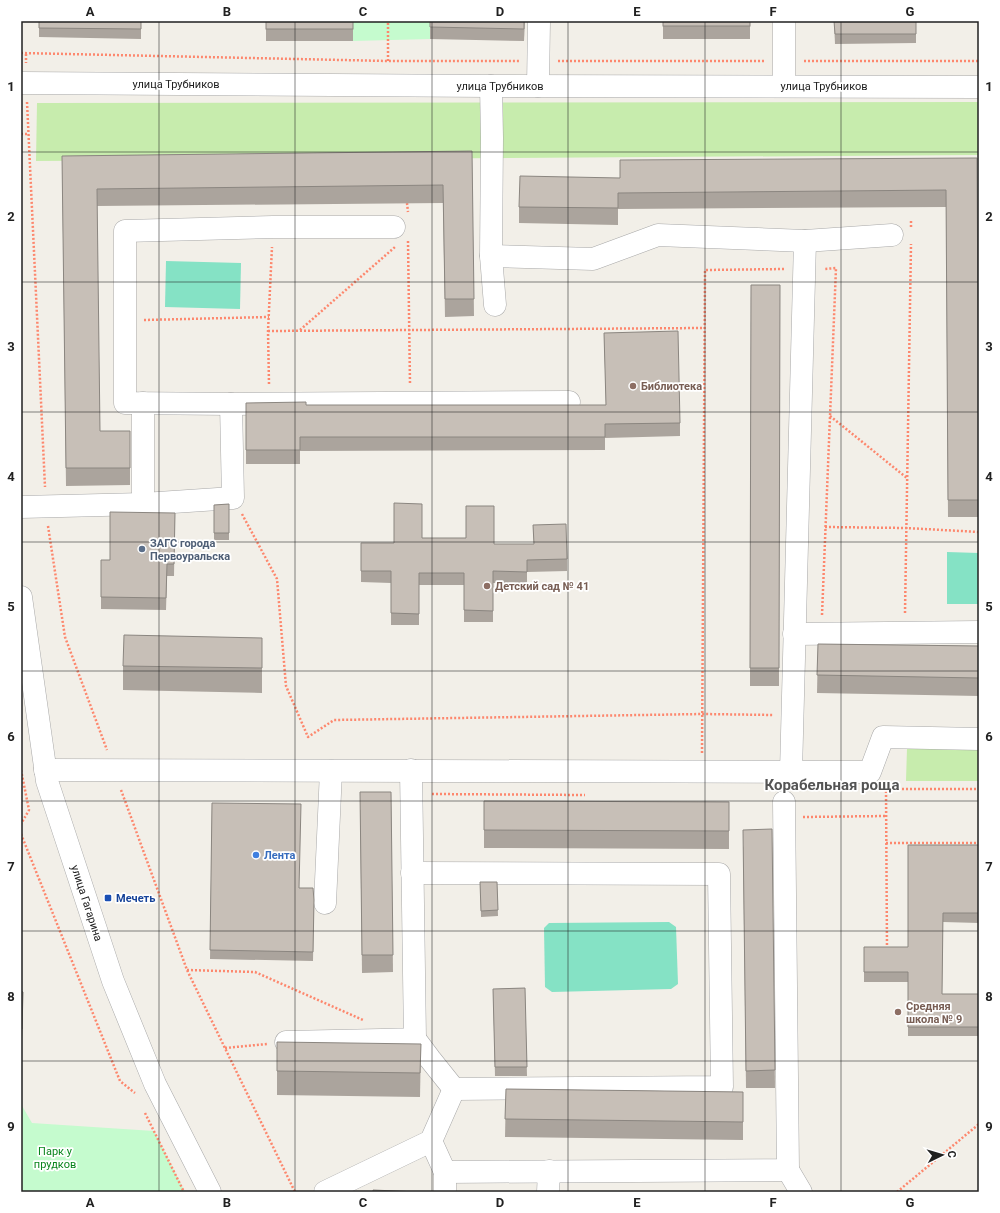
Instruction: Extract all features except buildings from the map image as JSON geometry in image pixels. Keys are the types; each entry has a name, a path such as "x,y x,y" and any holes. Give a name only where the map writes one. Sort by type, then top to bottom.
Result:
{"street":[{"path":"538,86 539,21"},
{"path":"784,21 784,86"},
{"name":"улица Трубников","path":"21,83 979,87"},
{"path":"491,86 492,256 495,305"},
{"path":"400,233 273,227 125,231 125,403 269,404 569,402"},
{"path":"492,256 592,259 658,235 805,241 905,235"},
{"path":"791,772 805,241"},
{"path":"143,403 143,504"},
{"path":"21,507 143,504 234,498 231,404"},
{"name":"улица Гагарина","path":"21,597 45,770 49,789 113,981 155,1084 210,1192"},
{"path":"794,634 979,632"},
{"path":"45,770 870,772 883,737 979,739"},
{"path":"325,903 331,770"},
{"path":"411,770 415,1039 454,1089"},
{"path":"784,809 788,1170 801,1192"},
{"path":"412,873 719,874 722,1087 454,1089"},
{"path":"286,1042 415,1039"},
{"path":"325,1192 431,1141 454,1089"},
{"path":"431,1141 445,1182 548,1182 788,1170"}],"path":[{"path":"388,21 388,61"},
{"path":"21,53 388,61 979,61"},
{"path":"21,134 28,134 46,506 64,637 187,970 295,1192"},
{"path":"300,330 400,233 407,203"},
{"path":"905,633 907,478 905,235 911,219"},
{"path":"269,404 268,331 273,227"},
{"path":"400,233 408,236 410,403"},
{"path":"702,772 705,270 836,268 821,634"},
{"path":"125,321 269,317"},
{"path":"268,331 704,328"},
{"path":"830,416 907,478"},
{"path":"234,498 277,579 286,686 308,737 334,720 703,714 792,715"},
{"path":"825,527 906,528 979,532"},
{"path":"21,770 29,810 21,824"},
{"path":"887,955 886,789 979,789"},
{"path":"411,794 585,795"},
{"path":"784,809 886,816"},
{"path":"21,834 120,1081 134,1091 138,1098"},
{"path":"886,843 979,843"},
{"path":"187,970 255,972 364,1020"},
{"path":"225,1048 286,1042"},
{"path":"144,1111 184,1192"},
{"path":"898,1192 979,1124"}],"green space":[{"path":"353,21 430,21 430,39 353,41"},
{"path":"979,102 979,155 36,161 37,103"},
{"path":"166,261 241,263 240,309 165,307"},
{"path":"947,552 979,553 979,604 947,604"},
{"path":"907,748 979,748 979,781 906,781"},
{"path":"669,922 676,927 678,984 671,989 552,992 545,987 544,928 549,923"},
{"name":"Парк у прудков","path":"21,1104 32,1123 154,1131 185,1192 21,1192"}],"place":[{"name":"Библиотека","path":"633,386"},
{"name":"ЗАГС города Первоуральска","path":"142,549"},
{"name":"Детский сад № 41","path":"487,586"},
{"name":"Лента","path":"256,855"},
{"name":"Мечеть","path":"108,898"},
{"name":"Средняя школа № 9","path":"898,1012"}],"district":[{"name":"Корабельная роща","path":"832,785"}]}
